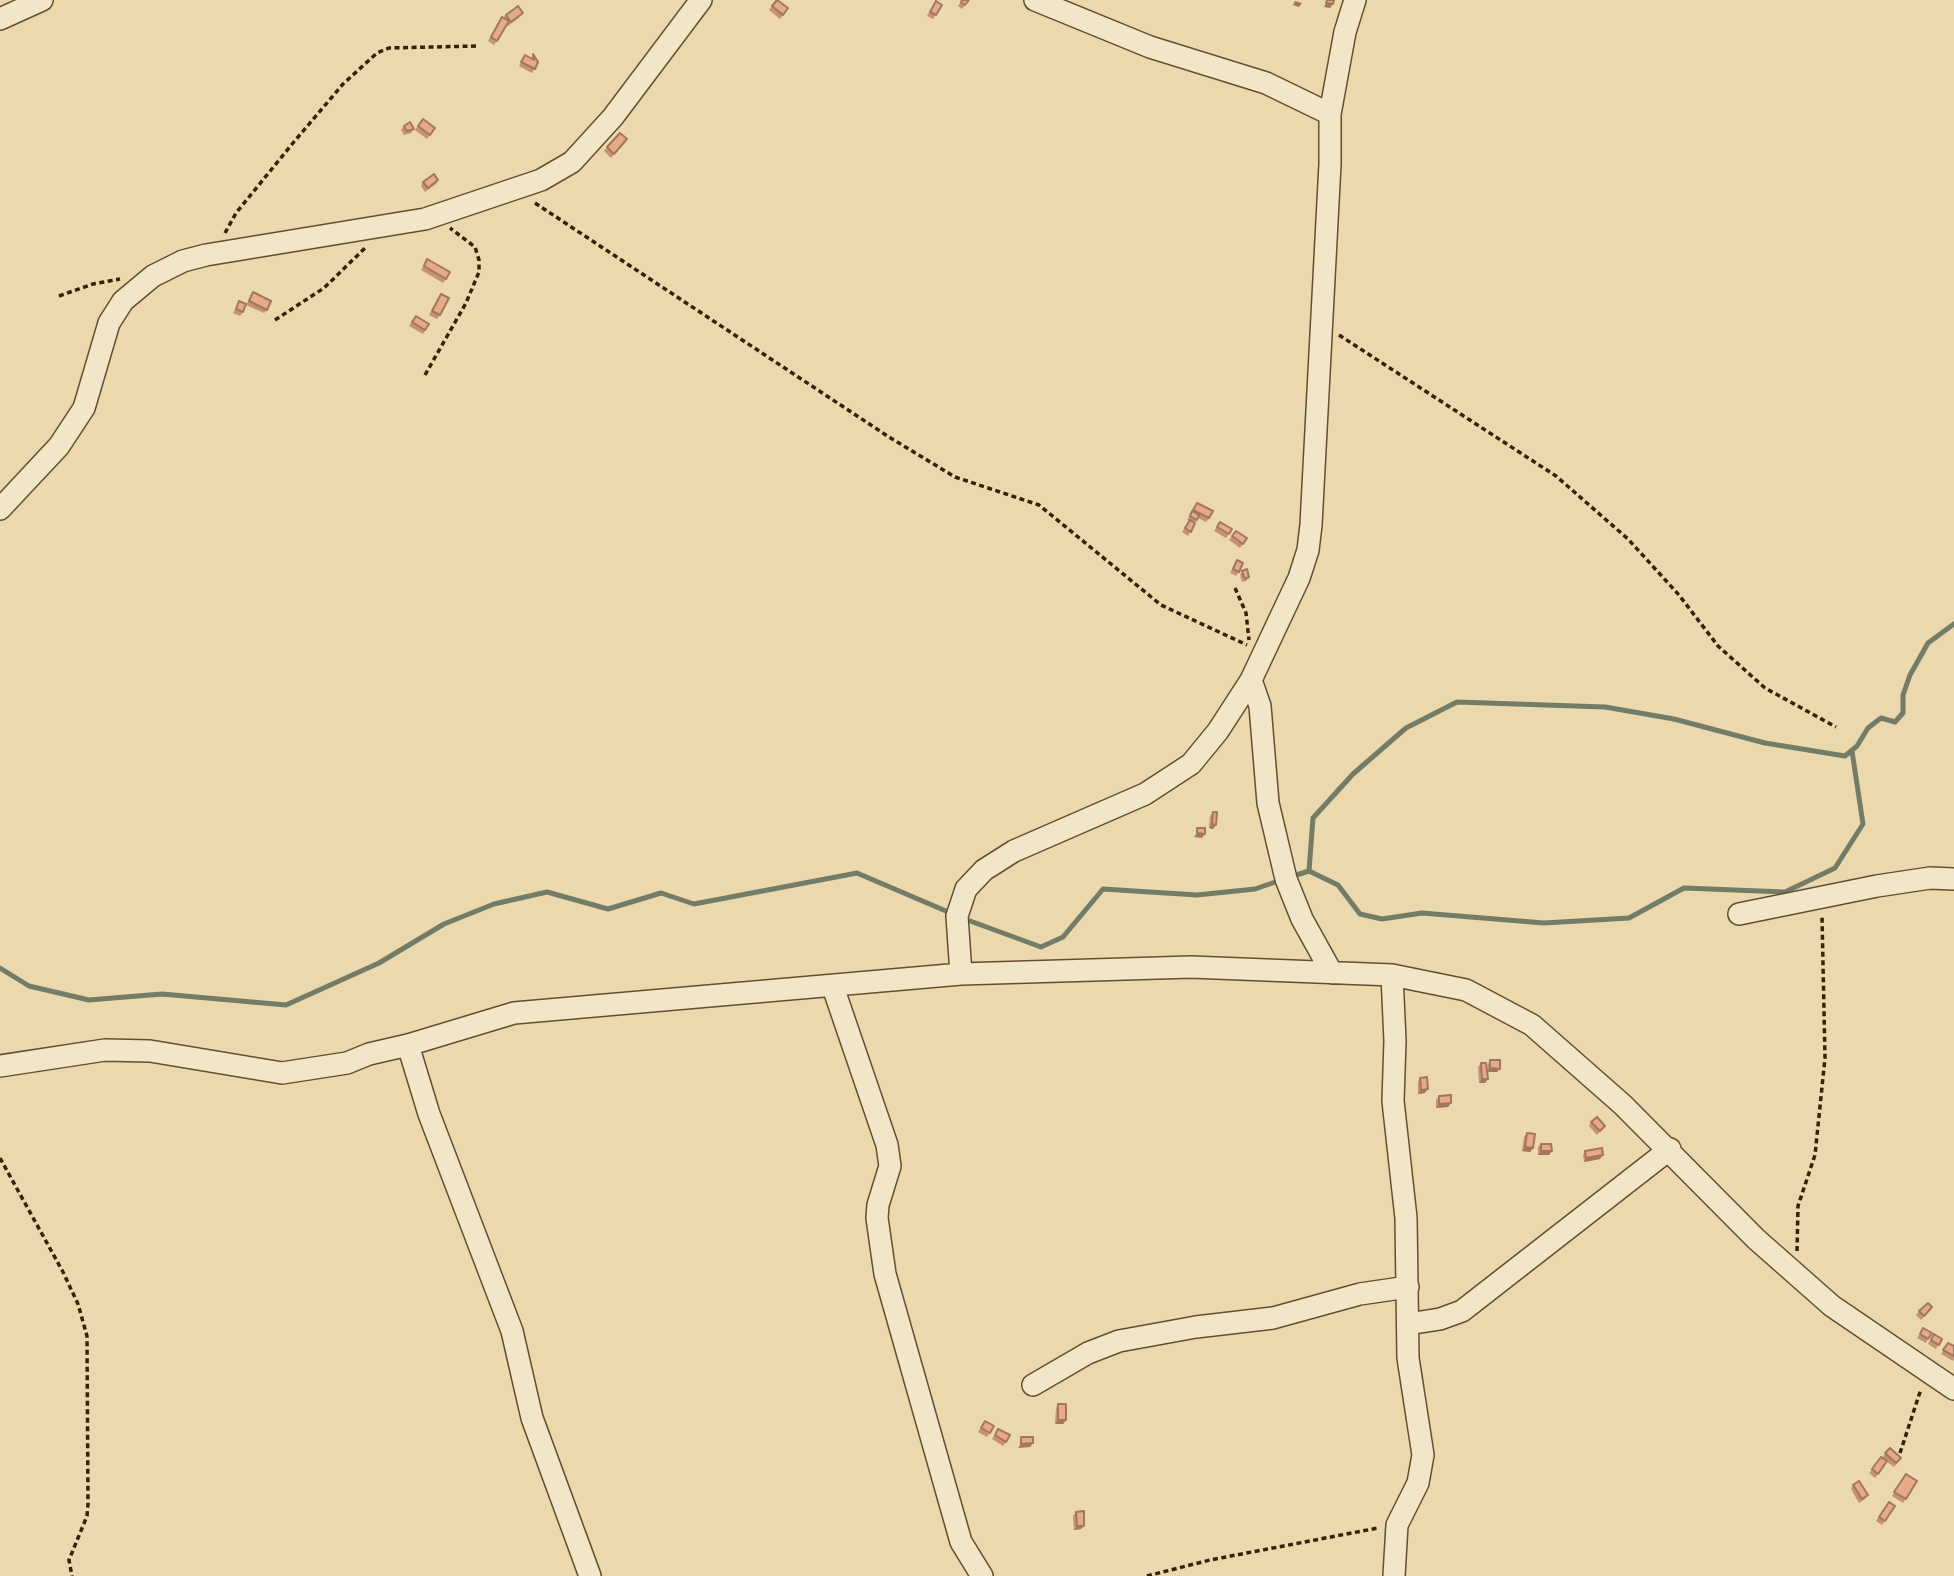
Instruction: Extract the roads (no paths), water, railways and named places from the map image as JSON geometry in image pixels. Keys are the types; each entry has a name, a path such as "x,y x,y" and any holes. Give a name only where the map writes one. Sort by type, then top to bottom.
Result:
{"street":[{"path":"0,19 42,0"},
{"path":"0,509 59,446 85,408 109,323 123,301 153,276 183,261 215,253 435,216 541,180 572,162 613,117 701,0"},
{"path":"1035,0 1150,47 1266,83 1330,114"},
{"path":"961,974 957,916 967,889 984,870 1014,850 1145,794 1191,764 1218,732 1251,680 1298,578 1308,550 1323,325 1330,114 1345,32 1355,0"},
{"path":"1251,680 1260,706 1268,803 1286,878 1301,919 1332,973"},
{"path":"1740,914 1930,878 1954,879"},
{"path":"0,1066 105,1051 150,1051 282,1073 347,1063 369,1054 514,1013 961,974 1191,968 1392,975 1466,990 1532,1025 1670,1149 1756,1239 1796,1275 1866,1331 1954,1389"},
{"path":"1392,975 1393,1101 1406,1217 1413,1406 1423,1455 1418,1483 1397,1525 1394,1576"},
{"path":"834,987 887,1144 890,1166 877,1218 885,1274 961,1542 982,1576"},
{"path":"408,1045 429,1114 512,1331 532,1418 590,1576"},
{"path":"1408,1324 1440,1319 1462,1311 1670,1149"},
{"path":"1033,1385 1095,1350 1119,1341 1196,1327 1273,1318 1360,1294 1408,1287"}],"waterway":[{"path":"1290,877 1309,871 1313,818 1353,774 1406,728 1457,702 1605,707 1674,719 1765,743 1845,756 1857,746 1868,728 1881,718 1895,722 1903,713 1903,695 1910,675 1928,643 1954,624"},
{"path":"1309,871 1338,885 1360,914 1382,919 1422,913 1544,923 1629,918 1684,888 1785,892 1835,868 1863,824 1852,751"},
{"path":"0,968 29,986 89,1000 162,994 286,1005 379,963 444,924 494,904 547,892 608,909 661,893 694,904 857,873 953,914"},
{"path":"962,918 1041,947 1063,937 1103,889 1197,895 1255,889 1281,880"}]}
